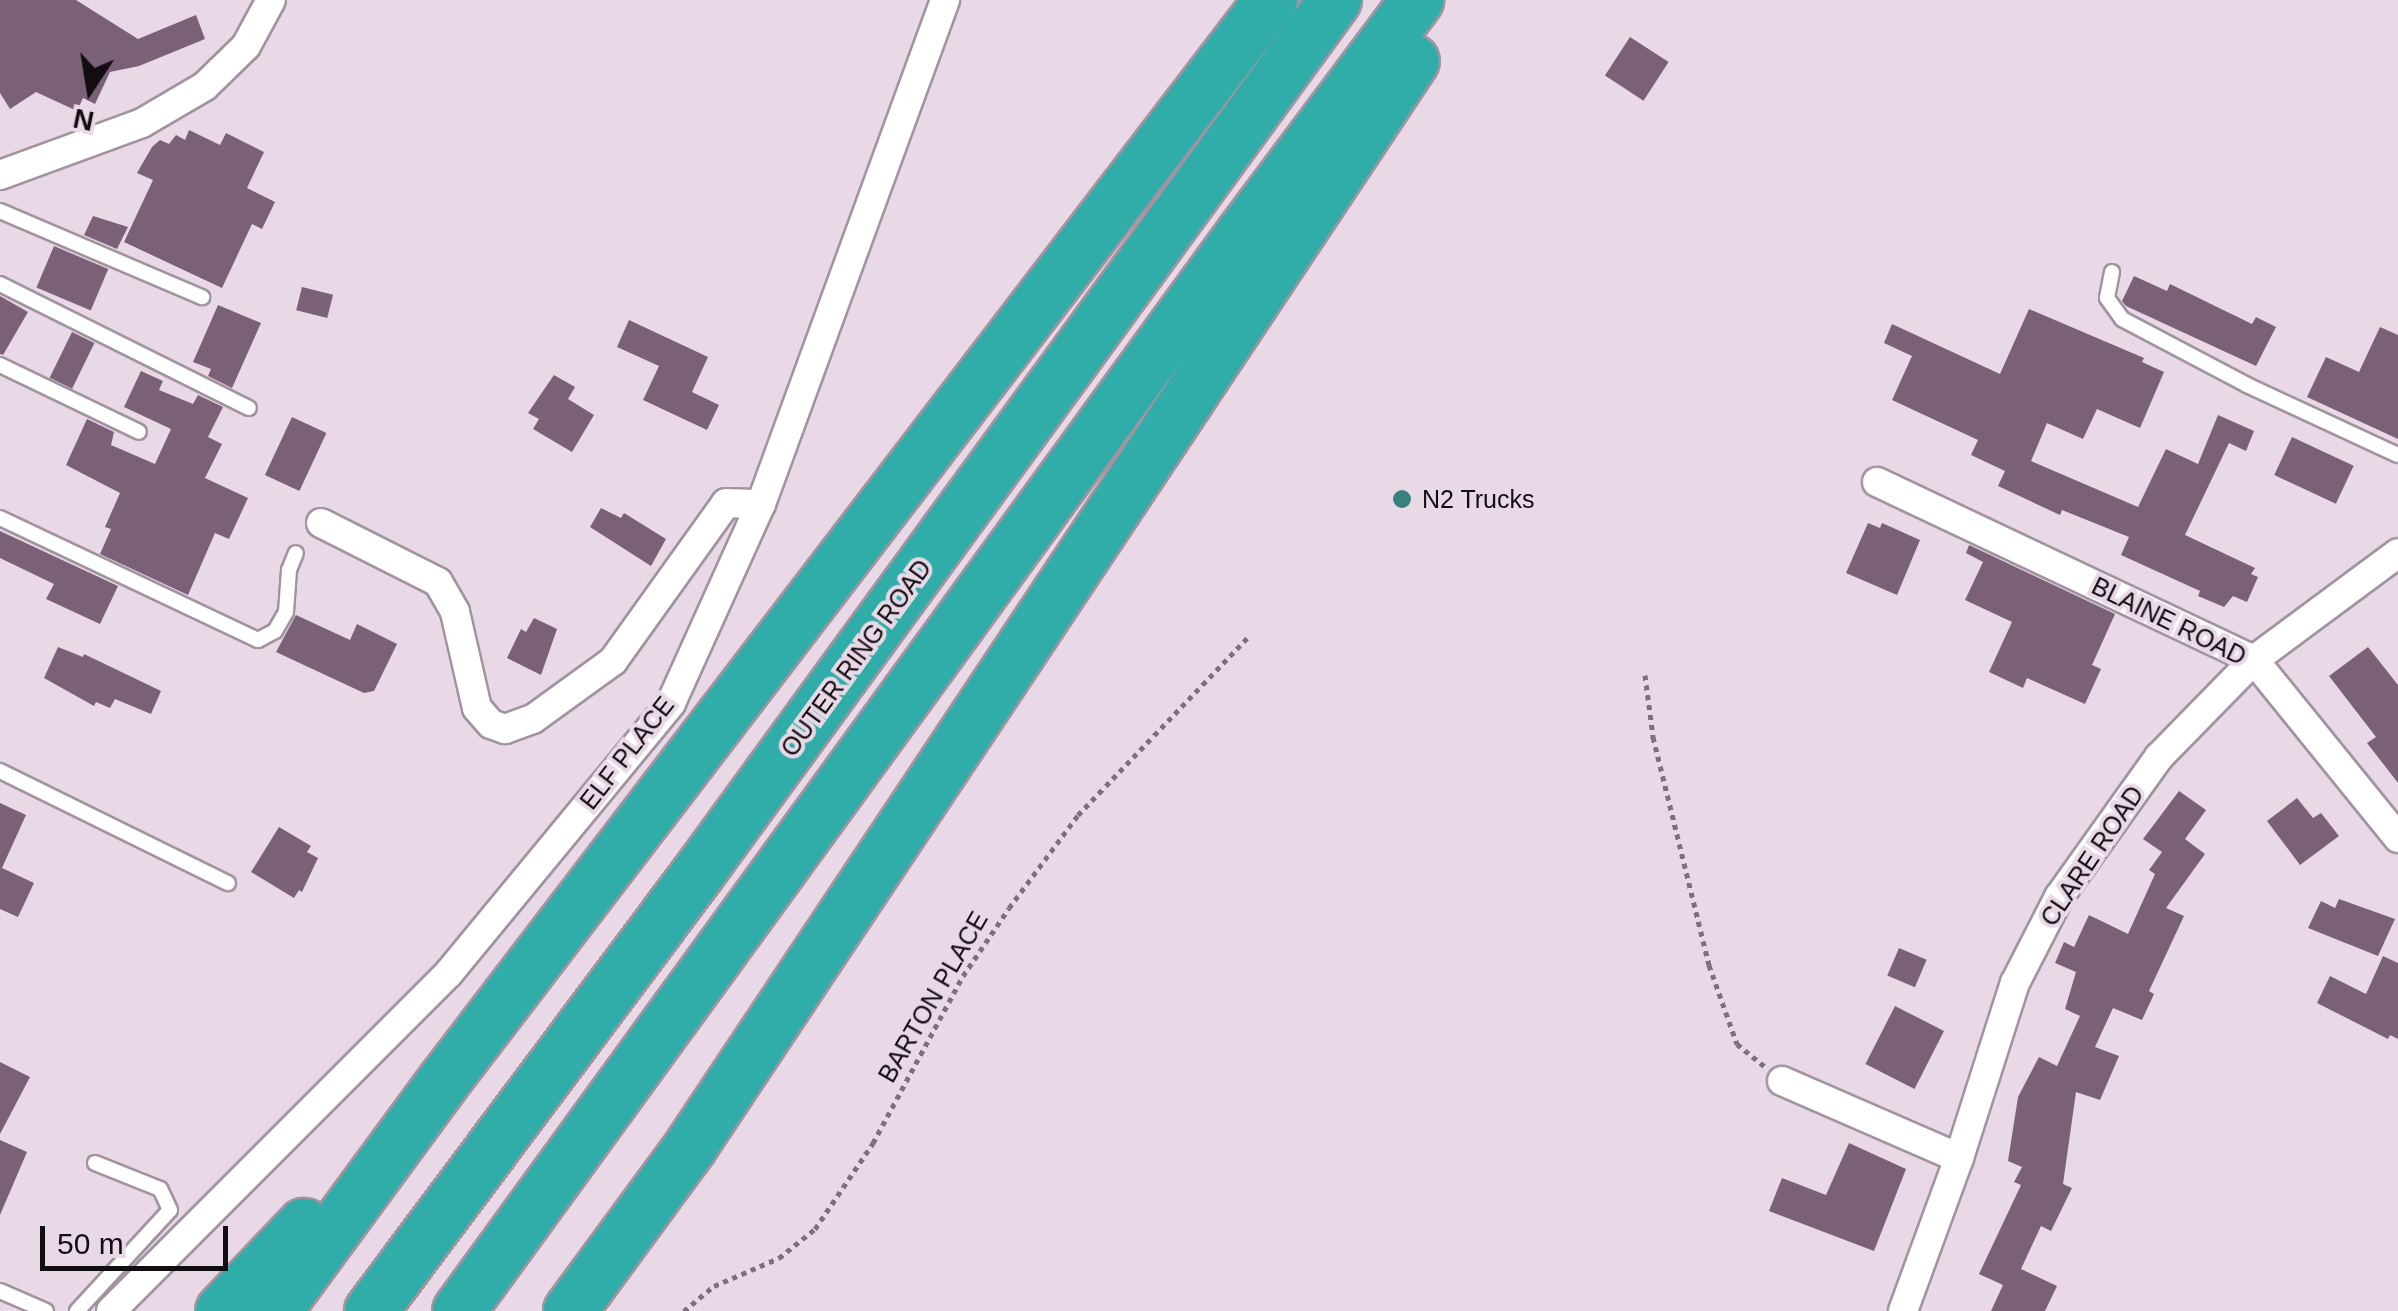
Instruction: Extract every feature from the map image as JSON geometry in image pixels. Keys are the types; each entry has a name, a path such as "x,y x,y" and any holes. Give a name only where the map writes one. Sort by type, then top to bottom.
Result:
{"highway":[{"path":"274,1311 444,1081 1271,0"},
{"name":"OUTER RING ROAD","path":"371,1311 720,843 1335,0"},
{"path":"460,1311 1231,249 1418,0"},
{"path":"570,1311 690,1146 1413,62 1448,0"},
{"path":"222,1311 444,1081"},
{"path":"611,1311 668,1207 690,1146"},
{"path":"208,1311 270,1260"}],"street":[{"path":"4,177 142,124 205,86 246,46 272,0"},
{"name":"ELF PLACE","path":"112,1311 152,1250 448,974 642,742 684,676 761,504 945,0"},
{"name":"BLAINE ROAD","path":"1878,482 2254,660 2398,838"},
{"path":"321,522 438,582 455,612 478,708 491,724 505,729 533,719 613,661 726,503 761,504"},
{"name":"CLARE ROAD","path":"1903,1311 1959,1158 2015,983 2058,897 2159,757 2254,660 2398,553"},
{"path":"1782,1080 1959,1158"}],"lane":[{"path":"0,211 202,297"},
{"path":"2112,272 2107,298 2122,319 2247,385 2398,455"},
{"path":"0,284 249,408"},
{"path":"0,365 140,432"},
{"path":"0,518 258,640 275,631 286,612 289,570 296,553"},
{"path":"0,771 228,883"},
{"path":"76,1311 152,1250 167,1218 166,1196 95,1163"},
{"path":"0,1291 46,1311"}],"path":[{"name":"BARTON PLACE","path":"684,1311 714,1286 779,1258 815,1229 873,1143 963,976 1009,908 1078,815 1247,638"},
{"path":"1645,675 1653,738 1708,965 1736,1044 1782,1080"}],"building":[{"path":"0,0 76,0 138,39 196,15 205,39 139,66 110,72 95,104 83,98 77,111 36,92 10,109 0,93"},
{"path":"1630,37 1669,62 1644,101 1605,76"},
{"path":"189,130 220,145 226,133 264,152 247,188 275,202 262,229 252,224 222,288 124,242 153,180 137,173 152,147 160,140 169,144 176,135 185,140"},
{"path":"93,216 128,227 117,249 84,235"},
{"path":"54,246 108,269 91,310 36,287"},
{"path":"2134,276 2167,291 2170,284 2252,324 2256,317 2276,327 2256,366 2126,306 2122,301"},
{"path":"302,287 333,295 327,318 296,310"},
{"path":"0,296 28,312 3,355 0,354"},
{"path":"218,305 261,323 232,388 208,376 211,369 193,362"},
{"path":"2029,309 2144,358 2142,362 2164,372 2140,428 2097,409 2083,439 2047,423 2031,461 2138,507 2166,449 2198,464 2218,415 2254,431 2246,451 2229,443 2185,535 2255,568 2251,574 2258,577 2247,602 2233,596 2224,607 2198,596 2200,591 2121,555 2129,537 2062,510 2060,515 1998,486 2005,471 1971,455 1978,440 1892,400 1912,356 1884,343 1892,324 2000,374"},
{"path":"629,320 708,357 692,392 719,405 707,430 643,400 659,366 617,347"},
{"path":"2380,327 2398,335 2398,439 2307,397 2326,357 2359,372"},
{"path":"72,332 94,343 72,389 50,378"},
{"path":"141,371 163,381 159,390 193,404 198,395 223,407 208,437 222,444 205,478 248,498 229,539 215,533 188,595 100,554 111,529 105,527 120,493 66,465 87,419 114,432 111,445 155,464 171,429 124,407"},
{"path":"554,375 575,387 568,399 594,415 572,452 533,429 539,419 528,413"},
{"path":"292,417 326,433 299,491 265,475"},
{"path":"2292,437 2354,466 2336,504 2274,475"},
{"path":"601,508 621,518 624,513 666,539 651,566 590,527"},
{"path":"1868,523 1880,528 1882,523 1920,540 1897,595 1846,573"},
{"path":"0,531 118,586 100,624 46,599 54,584 0,558"},
{"path":"1969,545 2115,614 2092,665 2101,669 2085,704 2027,678 2023,688 1989,672 2012,622 1965,600 1983,562 1966,553"},
{"path":"296,615 350,640 357,624 397,644 374,691 364,693 276,652"},
{"path":"534,618 557,629 541,675 507,658 521,629 526,632"},
{"path":"58,647 83,657 84,654 161,691 151,714 115,699 110,708 96,702 94,706 44,678"},
{"path":"2368,647 2398,685 2398,783 2367,743 2376,737 2329,676"},
{"path":"2179,791 2206,810 2185,839 2205,854 2166,908 2184,916 2149,991 2154,994 2142,1020 2113,1008 2095,1047 2119,1056 2100,1100 2076,1092 2063,1184 2072,1188 2051,1231 2041,1226 2021,1269 2057,1286 2045,1311 1991,1311 2003,1285 1979,1274 2021,1185 2014,1182 2022,1167 2008,1161 2018,1097 2039,1057 2057,1066 2080,1016 2065,1009 2076,972 2055,963 2064,942 2074,947 2089,915 2128,934 2155,874 2149,870 2162,852 2143,839"},
{"path":"2297,798 2313,818 2321,813 2339,836 2300,865 2267,821"},
{"path":"0,803 26,815 2,868 34,883 18,917 0,909"},
{"path":"279,827 311,846 307,852 318,858 302,892 299,890 294,898 251,872"},
{"path":"2339,899 2395,919 2378,956 2308,928 2321,901 2335,908"},
{"path":"1899,948 1927,960 1915,987 1887,976"},
{"path":"2383,956 2398,963 2398,1039 2390,1035 2388,1039 2317,1003 2330,976 2366,994"},
{"path":"1895,1006 1944,1031 1914,1089 1865,1064"},
{"path":"0,1062 30,1077 0,1134"},
{"path":"0,1140 27,1152 0,1215"},
{"path":"1849,1143 1906,1169 1874,1251 1769,1211 1782,1178 1826,1195"}],"place":[{"name":"N2 Trucks","path":"1402,499"}]}
